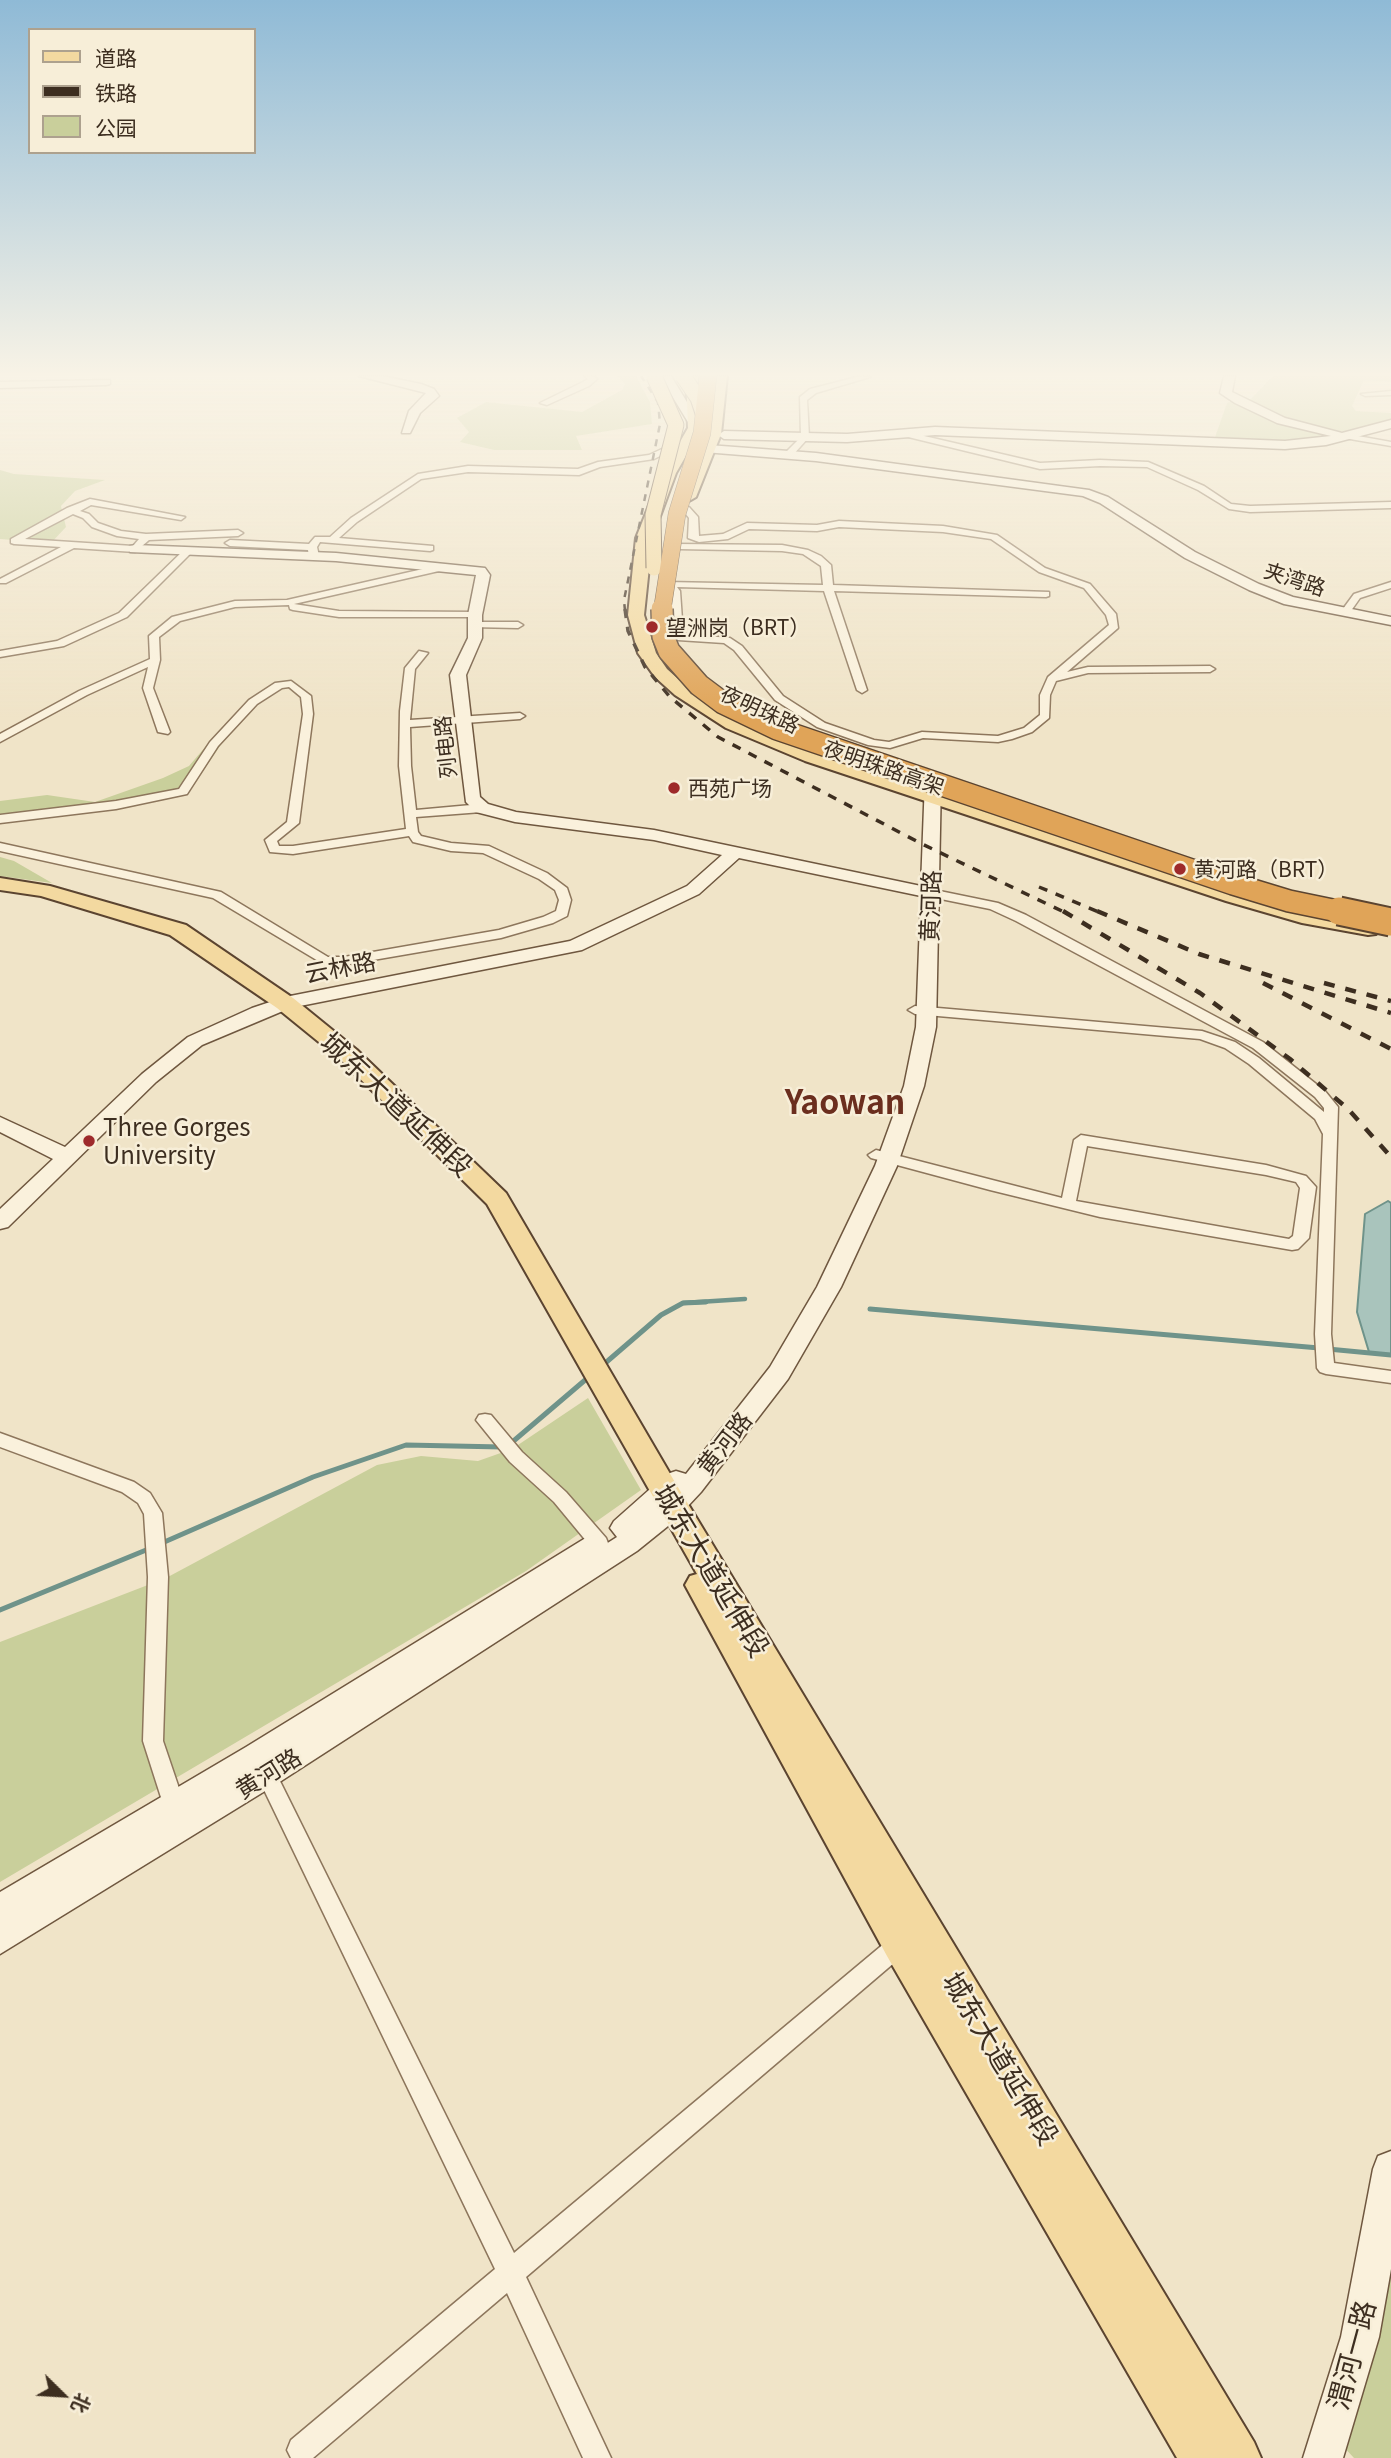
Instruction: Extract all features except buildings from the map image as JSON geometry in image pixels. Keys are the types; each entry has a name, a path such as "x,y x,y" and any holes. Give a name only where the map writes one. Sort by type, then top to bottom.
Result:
{"highway":[{"name":"夜明珠路高架","path":"672,491 654,568 651,624 658,651 686,684 735,718 814,749 1245,895 1305,912 1391,931"},
{"name":"夜明珠路高架","path":"682,491 661,615 663,636 669,651 684,671 723,703 804,739 1233,884 1289,901 1391,922"}],"main road":[{"path":"654,568 653,515 659,491"},
{"name":"夜明珠路","path":"662,491 644,538 636,615 647,653 661,673 681,691 732,724 812,757 928,786 1256,885 1391,914"},
{"name":"夜明珠路","path":"691,491 669,584 667,615 672,642 706,681 755,712 928,786 1233,897 1302,916 1391,931"},
{"name":"城东大道延伸段","path":"0,884 43,890 178,930 282,1004 347,1062 481,1201 1238,2458"},
{"name":"城东大道延伸段","path":"0,890 43,897 172,934 282,1004"},
{"name":"城东大道延伸段","path":"665,1504 757,1691 900,1944 1203,2458"}],"street":[{"path":"334,538 354,520 398,491"},
{"name":"夹湾路","path":"1068,491 1104,500 1190,555 1228,575 1289,601 1391,621"},
{"path":"1205,491 1229,506 1266,510 1391,505"},
{"path":"181,517 97,502 71,510 14,541 73,545 140,543 238,533 226,548"},
{"path":"669,584 675,591 678,638 726,640 738,648 779,698 805,716 850,738 890,746 922,735 998,739 1028,730 1045,716 1045,695 1052,679 1114,626 1111,614 1087,586 1042,570 993,537 943,529 839,524 817,528 747,526 733,535 699,539 693,538 694,517 686,509"},
{"path":"71,510 86,516 89,521 103,529 140,543"},
{"path":"313,551 318,539 334,538 430,548"},
{"name":"列电路","path":"140,543 187,552 226,548 313,551 436,569 480,571 483,575 475,620 475,638 458,675 472,798 482,808"},
{"path":"4,581 73,545"},
{"path":"679,546 805,552 825,565 828,588 862,690"},
{"path":"0,654 60,644 123,615 187,552"},
{"path":"164,733 148,688 155,660 154,636 176,620 203,610 235,604 288,603 436,569"},
{"path":"669,584 1046,594"},
{"path":"1345,613 1357,596 1391,585"},
{"path":"272,607 518,625"},
{"path":"0,848 217,895 253,914 325,961 344,961 501,934 562,913 565,900 561,888 543,876 485,849 451,847 417,839 412,832 405,766 406,724 410,668 423,653"},
{"path":"0,739 83,693 155,660"},
{"path":"1052,679 1088,670 1210,669"},
{"path":"0,819 116,805 183,792 214,744 243,711 266,692 279,685 291,684 306,696 308,715 293,823 271,840 274,849 293,850 412,832"},
{"path":"406,724 520,716"},
{"name":"黄河路","path":"0,1909 174,1806 262,1765 627,1544 779,1373 829,1287 914,1086 921,1010 928,786"},
{"path":"412,814 482,808 515,817 654,835 995,906 1258,1045 1321,1094 1331,1107 1326,1368 1391,1377"},
{"name":"云林路","path":"0,1222 149,1077 195,1041 282,1004 575,946 693,890 736,850"},
{"path":"921,1010 1202,1035 1230,1045 1254,1061 1321,1117 1329,1132"},
{"path":"1,1126 67,1157"},
{"path":"882,1157 1068,1205 1190,1230 1292,1245 1301,1238 1308,1187 1301,1179 1266,1170 1081,1140 1068,1205"},
{"path":"485,1420 507,1446 560,1497 599,1544"},
{"path":"0,1440 128,1487 144,1498 153,1513 158,1577 153,1741 174,1806"},
{"name":"黄河路","path":"0,1939 599,1544 665,1504"},
{"path":"262,1765 511,2274 597,2458"},
{"path":"301,2450 900,1944"},
{"name":"渭河一路","path":"1322,2458 1360,2337 1391,2168"}],"green space":[{"path":"0,491 76,491 61,506 66,527 51,543 0,539"},
{"path":"218,732 228,734 193,786 122,803 0,815 0,801 47,795 95,802 163,778 189,766"},
{"path":"0,857 14,861 52,883 0,876"},
{"path":"588,1398 641,1490 526,1571 0,1882 0,1642 166,1578 377,1465 421,1456 478,1461 512,1449"},
{"path":"1391,2190 1391,2458 1354,2458 1340,2443"}],"water":[{"path":"1388,1201 1391,1203 1391,1355 1369,1352 1357,1312 1365,1214"}],"waterway":[{"path":"683,1303 745,1299"},
{"path":"683,1303 706,1302"},
{"path":"603,1365 661,1315 683,1303"},
{"path":"870,1309 1319,1348"},
{"path":"1328,1349 1391,1355"},
{"path":"510,1444 591,1375"},
{"path":"162,1543 313,1477 406,1445 502,1447"},
{"path":"0,1610 151,1548"}],"railway":[{"path":"625,611 624,600 646,491"},
{"path":"625,609 628,631 645,667 670,697 718,737 922,844 1066,913"},
{"path":"1039,887 1101,913"},
{"path":"1063,911 1200,993 1290,1059 1348,1109 1391,1157"},
{"path":"1097,911 1199,954 1391,1013"},
{"path":"1263,983 1391,1049"},
{"path":"1324,983 1391,1001"}],"place":[{"name":"望洲岗（BRT）","path":"652,627"},
{"name":"西苑广场","path":"674,788"},
{"name":"黄河路（BRT）","path":"1180,869"},
{"name":"Three Gorges University","path":"89,1141"}],"district":[{"name":"Yaowan","path":"845,1102"}]}
